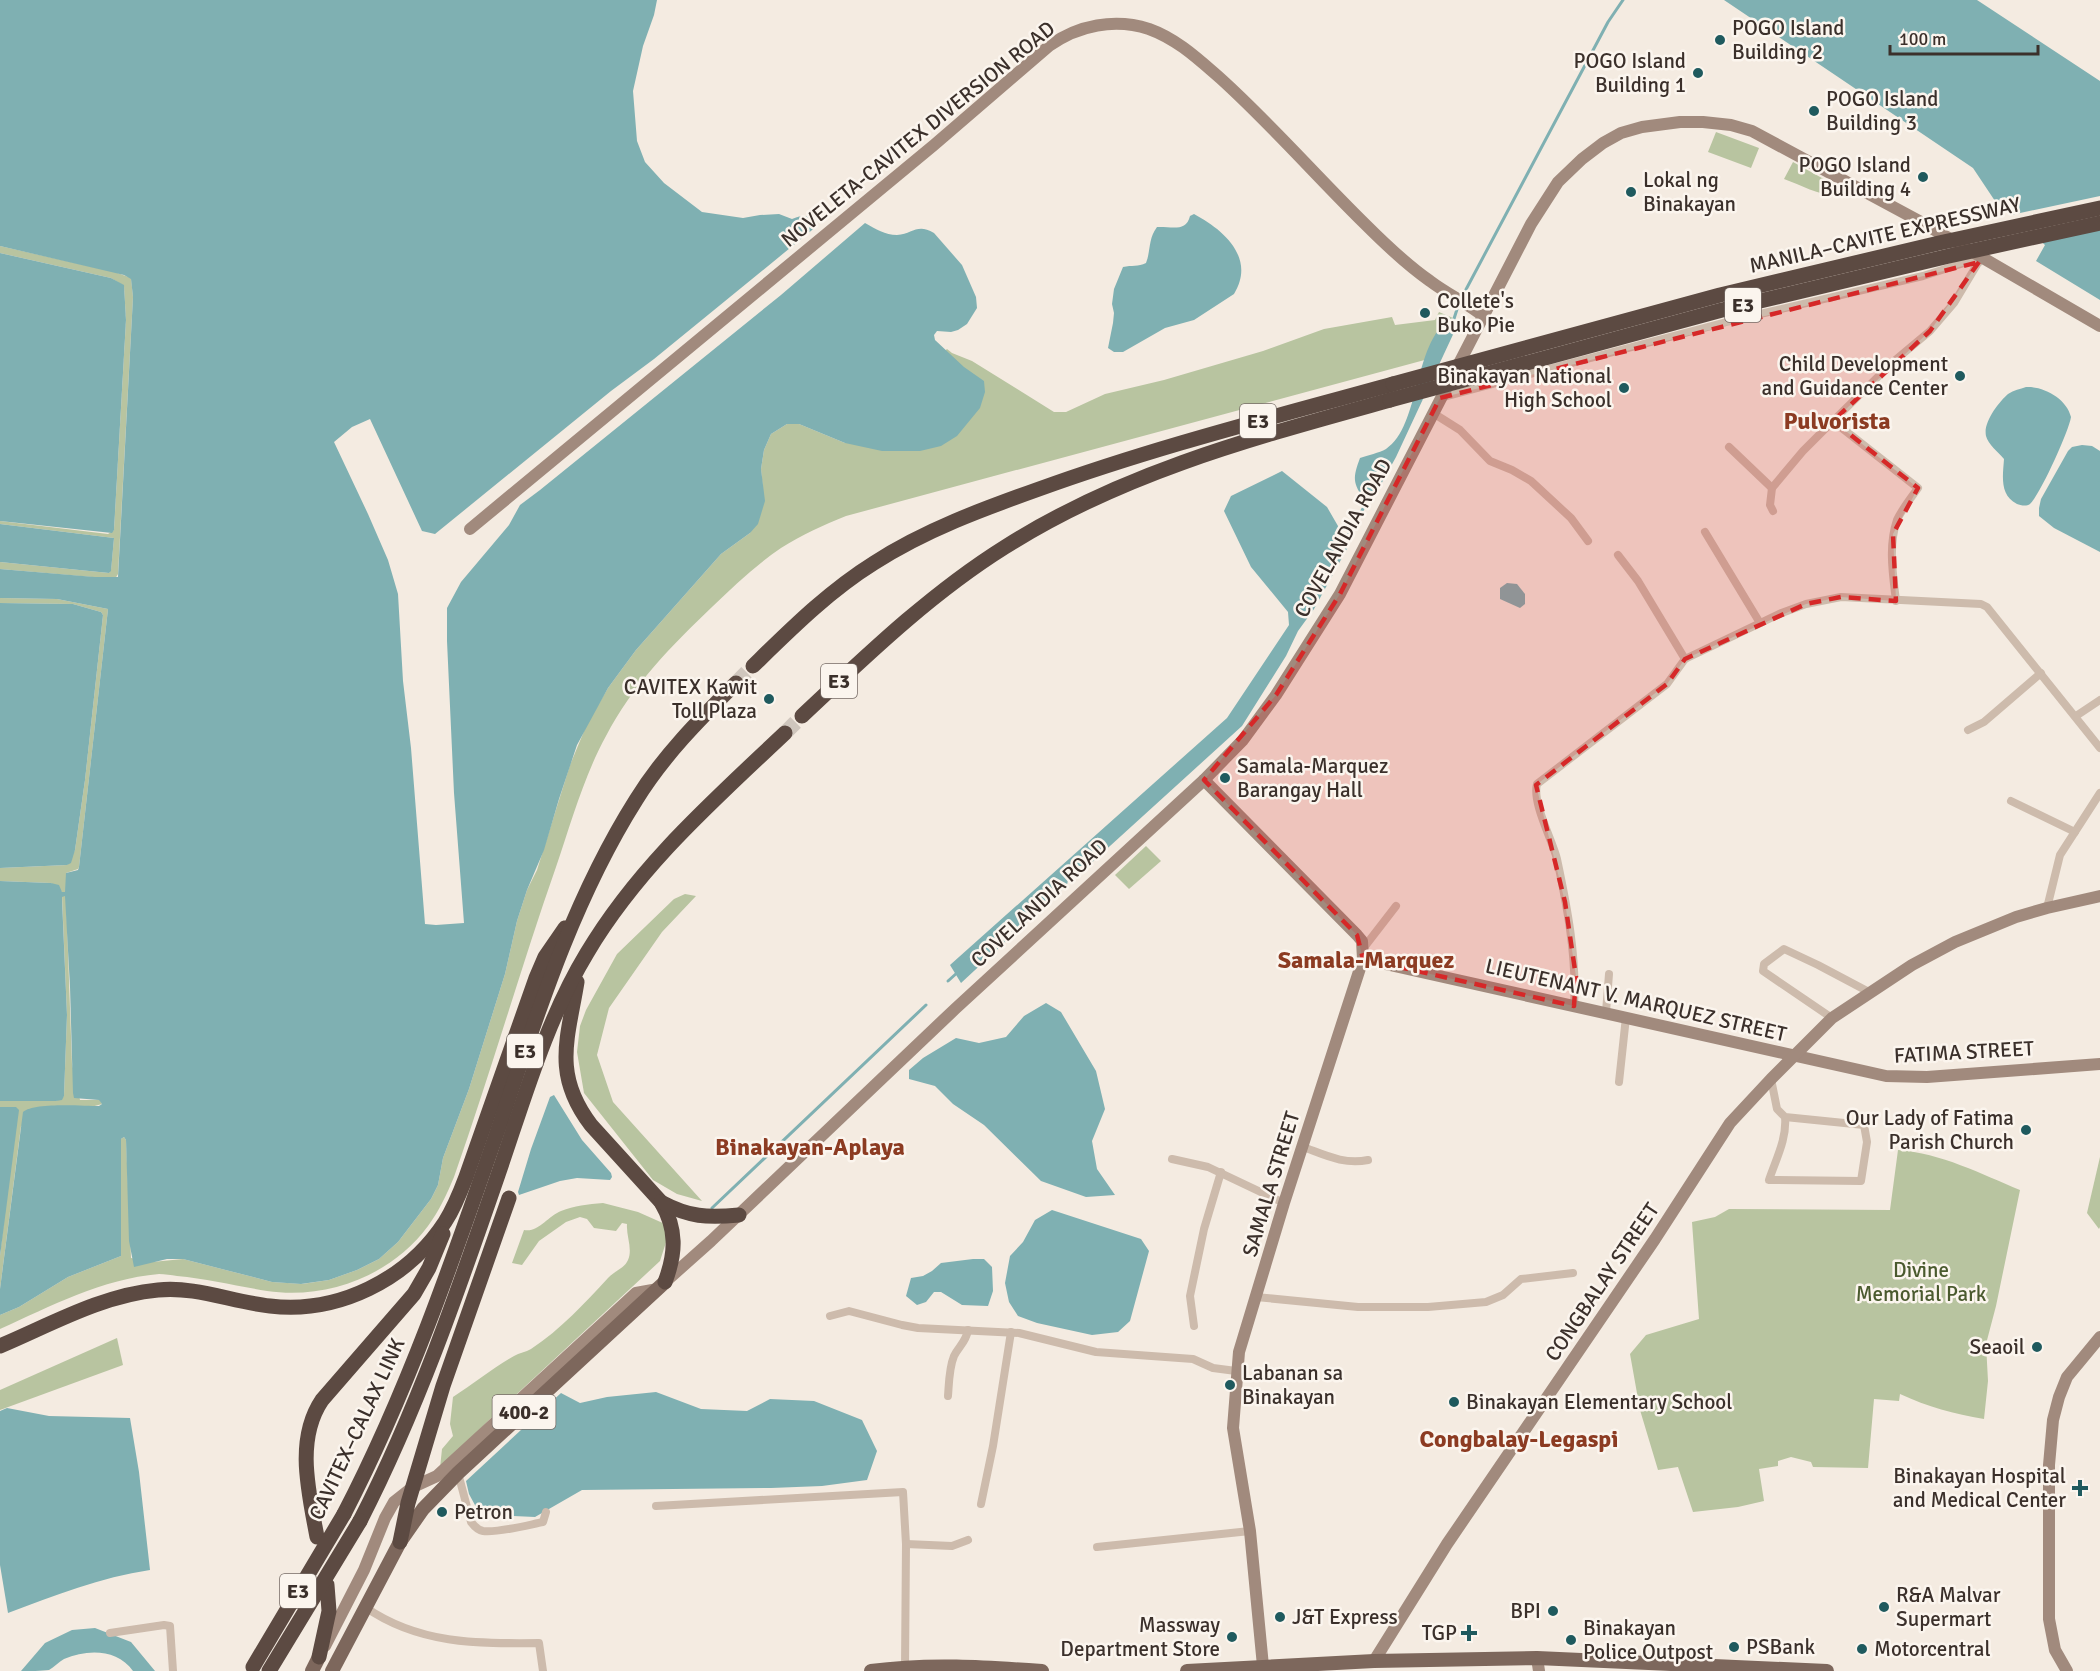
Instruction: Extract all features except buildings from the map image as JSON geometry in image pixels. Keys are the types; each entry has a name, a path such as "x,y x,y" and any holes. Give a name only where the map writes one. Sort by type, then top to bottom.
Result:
{"highway":[{"name":"MANILA–CAVITE EXPRESSWAY","path":"753,666 809,613 865,568 900,547 957,519 1124,459 1720,295 1939,243 2100,208"},
{"name":"MANILA–CAVITE EXPRESSWAY","path":"802,716 876,646 949,586 1002,548 1101,495 1184,461 1290,427 1722,310 2100,223"},
{"name":"E3","path":"483,1195 519,1065 577,911 607,848 647,782 686,735 735,683"},
{"name":"E3","path":"483,1195 544,1042 580,966 611,916 664,852 785,733"},
{"path":"317,1537 306,1462 307,1437 312,1418 322,1400 414,1294 429,1268 466,1177 536,978 551,946 577,911"},
{"path":"580,966 566,1044 566,1064 571,1091 591,1125 661,1202 669,1218 674,1238 673,1259 661,1286"},
{"name":"CAVITEX–CALAX LINK","path":"251,1669 344,1514 376,1449 483,1195"},
{"name":"CAVITEX–CALAX LINK","path":"269,1671 360,1521 391,1457 445,1325 483,1195"},
{"path":"400,1542 413,1487 454,1353 509,1198"},
{"path":"661,1202 695,1216 738,1215"},
{"path":"0,1346 110,1300 153,1290 198,1291 278,1307 316,1305 344,1299 381,1282 411,1262 439,1231 454,1206"},
{"path":"319,1657 329,1616 330,1602 327,1585"}],"main road":[{"name":"NOVELETA-CAVITEX DIVERSION ROAD","path":"470,529 934,145 1044,50 1066,35 1084,28 1105,24 1138,27 1162,35 1183,48 1245,101 1366,225 1428,280 1479,312"},
{"name":"COVELANDIA ROAD","path":"332,1671 400,1542 423,1509 458,1473 1204,780 1243,740 1276,695 1340,594 1433,413 1479,312 1541,207 1565,174 1593,150 1612,137 1631,129 1662,123 1713,122 1752,131 1921,222 1980,260 2100,326"},
{"path":"1204,780 1357,935 1362,941 1362,955"},
{"name":"CONGBALAY STREET","path":"1374,1661 1447,1544 1622,1288 1730,1123 1771,1079 1832,1018 1896,974 1954,942 2016,917 2100,896"},
{"name":"LIEUTENANT V. MARQUEZ STREET","path":"1362,955 1574,1006 1795,1055"},
{"name":"SAMALA STREET","path":"1263,1666 1250,1531 1233,1428 1236,1371 1239,1352 1284,1203 1362,955"},
{"name":"FATIMA STREET","path":"1795,1055 1897,1078 2100,1064"},
{"name":"COVELANDIA ROAD","path":"312,1671 364,1570 394,1502 413,1487 437,1476 636,1293 661,1286"},
{"path":"2067,1671 2055,1650 2049,1619 2049,1465 2053,1420 2067,1377 2100,1337"},
{"path":"1187,1671 1374,1661 1827,1671"},
{"path":"871,1671 968,1667 1042,1671"}],"street":[{"path":"1440,398 1734,320 1923,276 1980,260"},
{"path":"1773,512 1770,505 1773,488 1833,421 1893,362 1930,332 1954,303 1980,260"},
{"path":"1433,413 1460,430 1490,462 1512,470 1531,481 1571,518 1588,541"},
{"path":"1833,421 1918,488 1898,518 1893,534 1892,570 1896,601"},
{"path":"1729,447 1773,488"},
{"path":"1705,532 1760,624"},
{"path":"1618,555 1638,581 1685,659"},
{"path":"1574,1006 1576,978 1565,902 1556,856 1536,795 1537,784 1667,684 1685,659 1779,614 1824,600 1841,597 1981,604 1987,607 2100,748"},
{"path":"1968,730 1984,722 2041,673"},
{"path":"2076,716 2100,700"},
{"path":"2047,908 2060,855 2100,793"},
{"path":"2011,801 2075,832"},
{"path":"1362,955 1396,906"},
{"path":"1832,1018 1763,971 1764,964 1784,949 1869,992"},
{"path":"1606,1012 1609,974"},
{"path":"1619,1082 1626,1017"},
{"path":"1771,1079 1778,1109 1785,1117 1864,1125 1867,1142 1861,1181 1769,1180 1784,1136 1785,1117"},
{"path":"1303,1146 1343,1161 1368,1160"},
{"path":"1172,1159 1221,1172 1284,1203"},
{"path":"1194,1326 1190,1296 1204,1229 1221,1172"},
{"path":"1256,1298 1358,1307 1428,1307 1486,1302 1503,1295 1521,1279 1573,1274"},
{"path":"830,1316 849,1311 902,1325 1011,1332 1096,1352 1193,1359 1213,1368 1236,1371"},
{"path":"948,1396 954,1356 967,1338 968,1330"},
{"path":"981,1504 993,1446 1011,1332"},
{"path":"458,1473 471,1522 483,1531 543,1522 546,1512"},
{"path":"656,1506 902,1491 906,1544 901,1669"},
{"path":"1097,1547 1250,1531"},
{"path":"906,1544 952,1546 968,1540"},
{"path":"365,1607 385,1621 410,1631 446,1639 493,1643 539,1643 543,1671"},
{"path":"110,1633 170,1626 173,1671"}],"highlighted area":[{"path":"1979,262 1930,331 1833,421 1918,488 1893,534 1896,601 1841,597 1806,604 1685,659 1667,684 1536,785 1565,902 1576,977 1574,1006 1363,959 1357,935 1204,780 1276,695 1340,594 1440,398"}],"green space":[{"path":"1716,132 1759,148 1751,168 1708,152"},
{"path":"1793,162 1840,188 1837,196 1816,192 1784,179"},
{"path":"0,246 115,272 131,278 133,297 118,574 115,579 0,569 0,562 109,573 111,570 114,538 0,524 0,521 108,534 114,530 126,320 124,286 111,278 0,253"},
{"path":"1439,312 1453,318 1432,358 846,516 813,530 781,548 737,584 668,651 640,683 606,736 578,800 454,1177 436,1214 413,1243 396,1258 357,1280 313,1292 267,1291 159,1274 117,1281 58,1303 0,1329 0,1315 19,1307 68,1277 121,1256 121,1139 124,1137 126,1140 131,1258 152,1262 183,1259 272,1282 302,1284 329,1280 357,1270 379,1259 398,1242 431,1199 438,1185 443,1158 469,1089 505,974 517,921 527,890 537,870 570,765 587,724 608,688 636,650 721,554 750,533 763,490 761,469 764,450 771,434 787,424 799,424 845,443 947,349 972,361 1054,412 1066,412 1105,394 1164,380 1263,351 1324,329 1392,317 1395,325 1435,320"},
{"path":"0,598 57,599 108,609 79,867 66,873 66,892 62,892 51,883 0,881 0,868 67,865 75,850 103,615 101,612 73,604 0,603"},
{"path":"1146,846 1161,861 1129,889 1115,875"},
{"path":"685,894 696,896 662,932 609,1008 597,1055 613,1102 702,1201 677,1194 653,1180 584,1093 577,1052 580,1026 586,1010 617,954 674,899"},
{"path":"62,896 66,896 72,1064 80,1100 100,1100 102,1104 21,1126 0,1289 0,1256 16,1107 0,1107 0,1101 56,1101 64,1096 67,1015"},
{"name":"Divine Memorial Park","path":"1898,1150 1930,1155 2020,1190 1986,1344 1988,1381 1984,1419 1941,1410 1900,1394 1899,1401 1874,1399 1868,1468 1813,1467 1811,1462 1791,1457 1778,1461 1778,1466 1759,1469 1764,1501 1738,1507 1693,1512 1678,1467 1658,1470 1640,1410 1630,1354 1646,1335 1699,1319 1692,1222 1715,1217 1729,1209 1890,1210"},
{"path":"2100,1157 2100,1227 2099,1229 2087,1213"},
{"path":"603,1203 638,1212 665,1224 668,1236 660,1261 440,1468 442,1449 453,1436 450,1424 453,1397 506,1361 531,1349 552,1333 628,1260 630,1247 627,1224 622,1223 616,1231 594,1228 587,1219 580,1217 566,1222 539,1241 522,1265 512,1263 524,1230 538,1227 556,1213 566,1209"},
{"path":"117,1338 123,1365 0,1410 0,1390"}],"water":[{"path":"0,0 657,0 643,46 633,91 637,141 645,162 664,183 702,212 743,218 779,214 792,219 803,216 809,218 817,226 435,534 422,531 370,419 352,427 334,442 388,560 398,594 403,681 411,748 425,924 464,923 454,793 447,608 461,582 509,525 520,505 781,295 865,223 893,235 919,229 934,233 962,265 976,297 977,308 967,324 951,332 937,331 934,335 935,340 964,367 984,381 985,392 980,408 957,436 941,446 920,451 882,451 845,443 799,424 787,424 771,434 764,450 761,469 765,501 758,524 750,533 721,554 636,650 608,688 577,745 544,850 517,921 505,974 469,1089 443,1158 438,1185 431,1199 398,1242 379,1259 329,1280 301,1284 272,1282 183,1259 167,1259 134,1267 129,1241 126,1140 124,1137 121,1139 121,1256 68,1277 19,1307 0,1315 0,1289 23,1112 37,1107 99,1106 102,1104 99,1100 74,1098 73,1093 65,896 62,897 67,1015 64,1096 62,1100 56,1101 0,1101 0,881 51,883 59,885 62,892 65,892 66,873 78,870 108,609 57,599 0,598 0,569 118,577 133,297 131,279 124,275 0,246"},
{"path":"1724,0 1977,0 2100,81 2100,300 2036,261 2045,245 1995,201 1973,168"},
{"path":"1194,214 1216,228 1234,246 1241,269 1240,281 1234,294 1194,320 1165,328 1123,352 1114,352 1108,348 1114,313 1112,304 1114,289 1123,267 1146,263 1152,236 1157,227 1181,227"},
{"path":"0,253 111,278 124,285 126,320 112,533 0,521"},
{"path":"1450,318 1457,326 1396,457 1374,497 1365,500 1355,480 1360,458 1386,449 1397,438 1412,404 1429,347 1438,331"},
{"path":"2026,387 2047,391 2060,399 2071,417 2047,476 2035,498 2025,506 2017,504 2007,495 2003,484 2004,459 1989,442 1986,431 1992,413 2004,398"},
{"path":"2092,446 2100,451 2100,552 2054,528 2039,516 2041,499 2068,451 2072,447"},
{"path":"1282,471 1327,507 1349,545 1314,609 1298,631 1286,656 1242,726 1088,866 1079,866 1069,875 1067,885 961,983 950,965 1227,718 1289,625 1288,612 1251,567 1224,511 1231,496"},
{"path":"0,524 114,538 111,571 109,573 0,562"},
{"path":"1507,583 1517,584 1525,594 1525,604 1520,608 1500,599 1500,588"},
{"path":"0,603 73,604 101,612 103,615 75,850 71,863 67,865 0,868"},
{"path":"1046,1003 1061,1012 1096,1071 1105,1109 1092,1141 1097,1169 1115,1195 1086,1197 1041,1181 984,1125 953,1104 935,1086 909,1079 909,1070 923,1058 956,1038 979,1043 1006,1037 1024,1016"},
{"path":"554,1095 582,1140 612,1177 610,1180 577,1178 560,1181 519,1195 531,1149 550,1097"},
{"path":"0,1107 16,1107 19,1110 0,1256"},
{"path":"1052,1210 1141,1239 1149,1251 1130,1321 1118,1332 1092,1335 1037,1323 1018,1316 1009,1302 1005,1283 1010,1256 1023,1242 1035,1220"},
{"path":"984,1259 992,1267 993,1291 988,1306 962,1305 941,1292 934,1292 926,1302 917,1305 906,1296 911,1278 923,1276 941,1263"},
{"path":"656,1392 701,1409 747,1411 770,1399 814,1401 862,1420 877,1451 867,1480 822,1486 771,1488 582,1490 535,1517 489,1515 476,1507 469,1494 466,1481 561,1393 580,1403 607,1397"},
{"path":"7,1408 49,1416 130,1418 139,1472 150,1570 96,1582 8,1613 0,1565 0,1411"},
{"path":"95,1628 131,1642 155,1671 133,1671 119,1658 102,1653 92,1653 64,1659 49,1670 21,1671 45,1643 72,1630"}],"pier":[{"path":"2100,196 2100,230 2037,242 2006,216"}],"waterway":[{"path":"1462,297 1608,22 1623,0"},
{"path":"1452,325 1459,303"},
{"path":"1344,543 1370,496"},
{"path":"948,981 958,972"},
{"path":"712,1208 926,1005"}],"tunnel":[{"path":"736,683 753,666"},
{"path":"785,733 802,716"}],"place":[{"name":"POGO Island Building 2","path":"1720,40"},
{"name":"POGO Island Building 1","path":"1698,73"},
{"name":"POGO Island Building 3","path":"1814,111"},
{"name":"POGO Island Building 4","path":"1923,177"},
{"name":"Lokal ng Binakayan","path":"1631,192"},
{"name":"Collete's Buko Pie","path":"1425,313"},
{"name":"Child Development and Guidance Center","path":"1960,376"},
{"name":"Binakayan National High School","path":"1624,388"},
{"name":"CAVITEX Kawit Toll Plaza","path":"769,699"},
{"name":"Samala-Marquez Barangay Hall","path":"1225,778"},
{"name":"Our Lady of Fatima Parish Church","path":"2026,1130"},
{"name":"Seaoil","path":"2037,1347"},
{"name":"Labanan sa Binakayan","path":"1230,1385"},
{"name":"Binakayan Elementary School","path":"1454,1402"},
{"name":"Binakayan Hospital and Medical Center","path":"2080,1488"},
{"name":"Petron","path":"442,1512"},
{"name":"R&A Malvar Supermart","path":"1884,1607"},
{"name":"BPI","path":"1553,1611"},
{"name":"J&T Express","path":"1280,1617"},
{"name":"TGP","path":"1469,1633"},
{"name":"Massway Department Store","path":"1232,1637"},
{"name":"Binakayan Police Outpost","path":"1571,1640"},
{"name":"PSBank","path":"1734,1647"},
{"name":"Motorcentral","path":"1862,1649"}],"district":[{"name":"Pulvorista","path":"1837,421"},
{"name":"Samala-Marquez","path":"1366,960"},
{"name":"Binakayan-Aplaya","path":"810,1147"},
{"name":"Congbalay-Legaspi","path":"1519,1439"}]}
